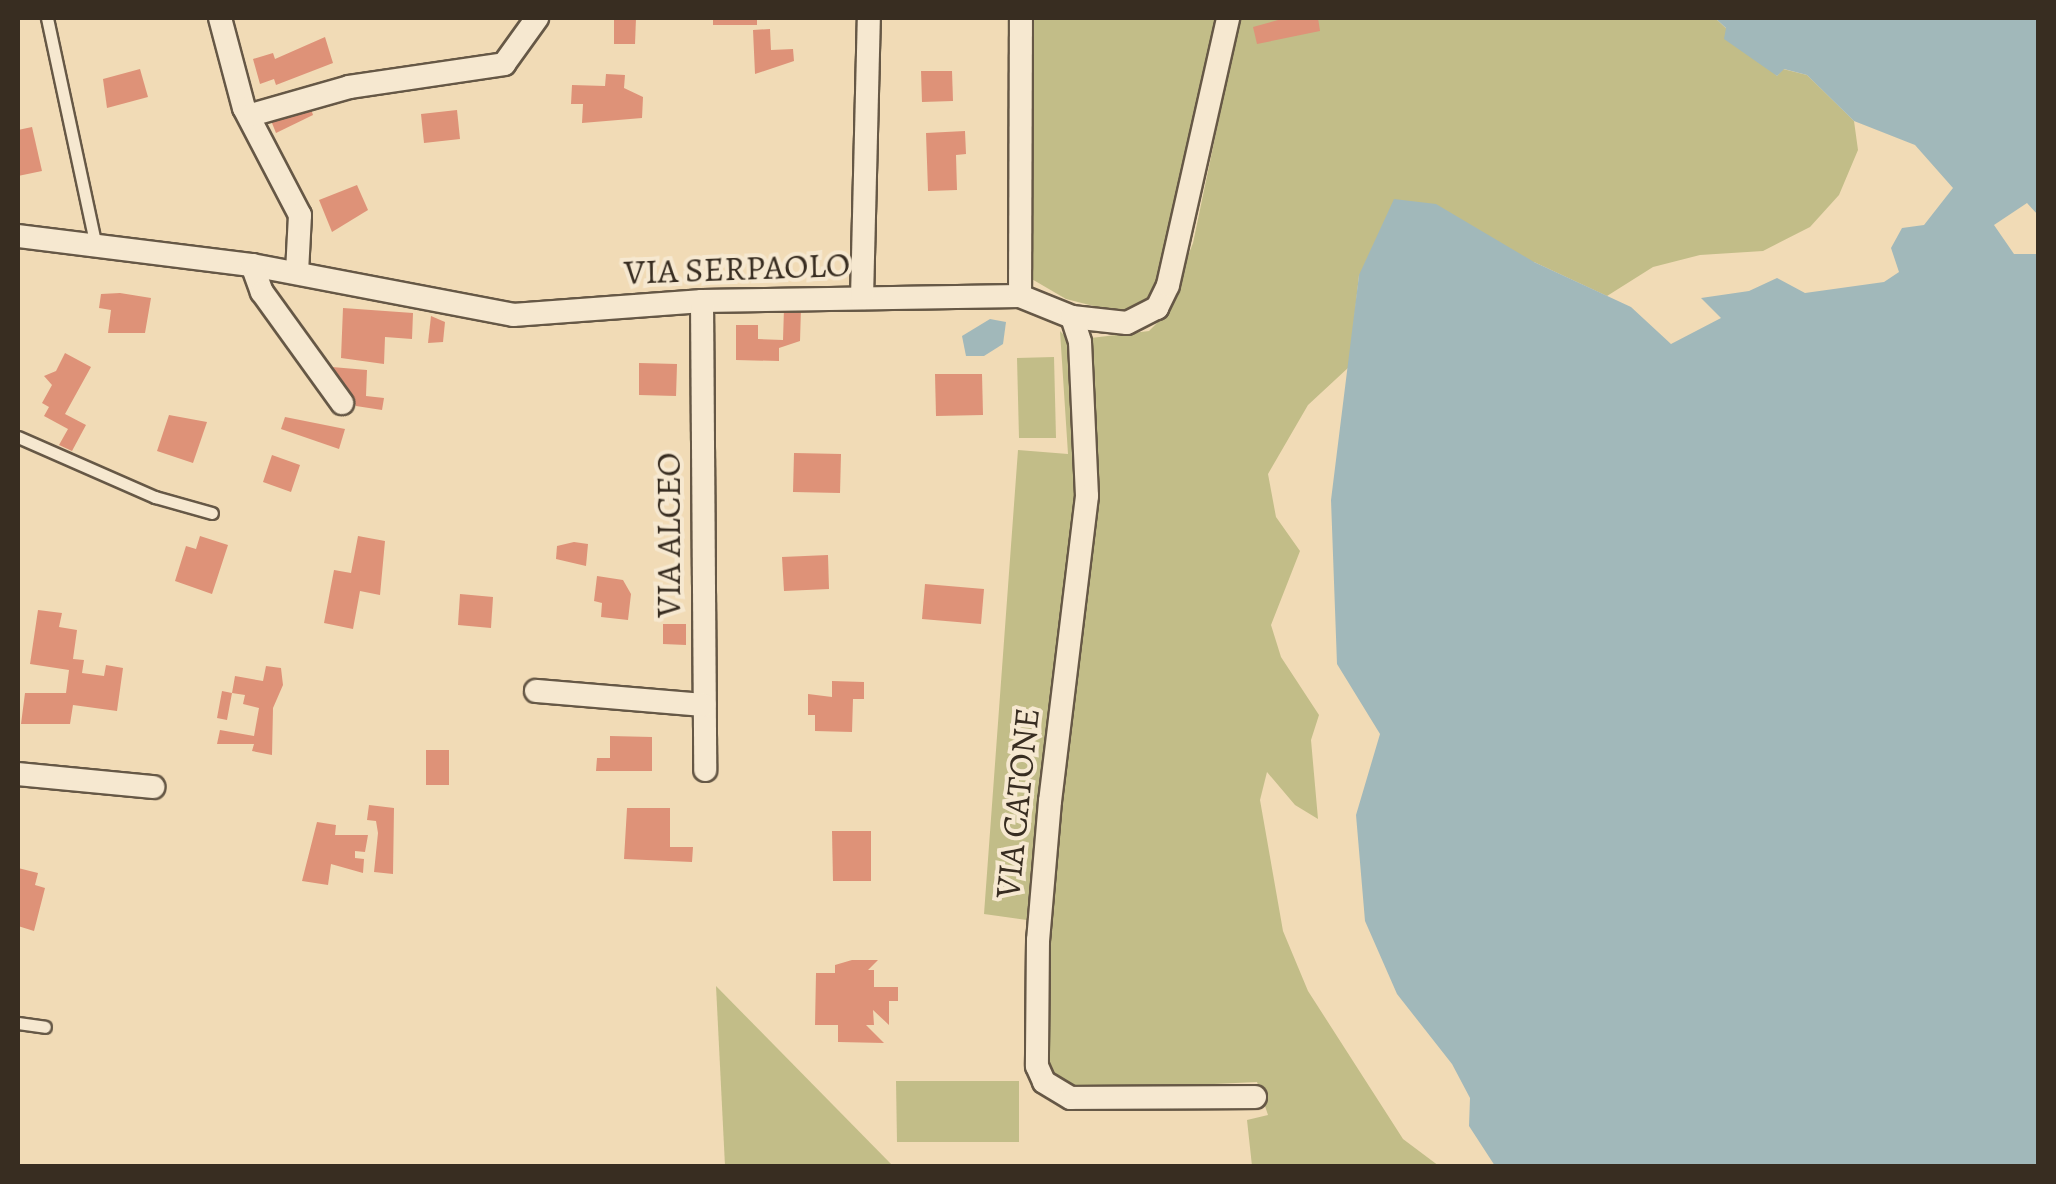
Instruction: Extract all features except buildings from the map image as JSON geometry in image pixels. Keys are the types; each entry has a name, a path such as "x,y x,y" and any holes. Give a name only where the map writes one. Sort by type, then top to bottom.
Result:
{"street":[{"path":"220,18 250,115 300,215 297,272"},
{"path":"250,115 349,87 504,64 537,18"},
{"path":"862,298 869,18"},
{"path":"1020,296 1021,18"},
{"name":"VIA SERPAOLO","path":"18,236 297,272 513,316 702,301 1020,296 1072,316 1127,323 1157,308 1182,242 1228,18"},
{"path":"252,265 262,292 342,404"},
{"name":"VIA ALCEO","path":"702,301 705,770"},
{"name":"VIA CATONE","path":"1072,316 1080,342 1087,496 1040,920 1037,1066 1044,1082 1071,1098 1255,1098"},
{"path":"536,691 704,704"},
{"path":"18,774 153,787"}],"lane":[{"path":"47,18 96,246"},
{"path":"18,437 155,497 212,513"},
{"path":"18,1024 44,1027"}],"shaded area":[{"path":"1030,18 1221,18 1189,180 1152,300 1125,314 1066,299 1030,278"},
{"path":"1240,18 1715,18 1777,76 1783,69 1807,75 1854,121 1858,150 1839,195 1810,227 1763,251 1700,255 1653,267 1607,296 1534,262 1359,275 1349,367 1308,405 1268,474 1276,517 1300,551 1271,625 1281,657 1319,715 1311,740 1318,819 1295,805 1267,772 1260,800 1283,931 1308,991 1403,1139 1439,1166 1252,1166 1247,1120 1268,1115 1257,1082 1085,1090 1059,1083 1046,1055 1048,928 1095,500 1091,338 1149,331 1165,315 1193,243"},
{"path":"1060,331 1071,342 1082,450 1033,915 1027,920 984,914 1018,450 1068,454"},
{"path":"1054,357 1056,438 1019,438 1017,358"},
{"path":"716,986 893,1166 725,1166"},
{"path":"896,1081 1019,1081 1019,1142 897,1142"}],"water":[{"path":"1715,18 2038,18 2038,215 2027,203 1994,225 2014,254 2038,254 2038,1166 1495,1166 1469,1126 1470,1098 1452,1064 1397,994 1365,921 1356,815 1380,734 1337,664 1331,500 1359,275 1394,199 1436,204 1534,262 1631,307 1671,344 1721,318 1701,298 1749,291 1777,278 1805,293 1884,282 1899,272 1891,248 1902,228 1924,225 1953,188 1915,145 1854,121 1807,75 1784,69 1777,76 1724,39 1726,28"},
{"path":"990,319 1006,322 1003,344 984,356 966,356 962,336"}]}
